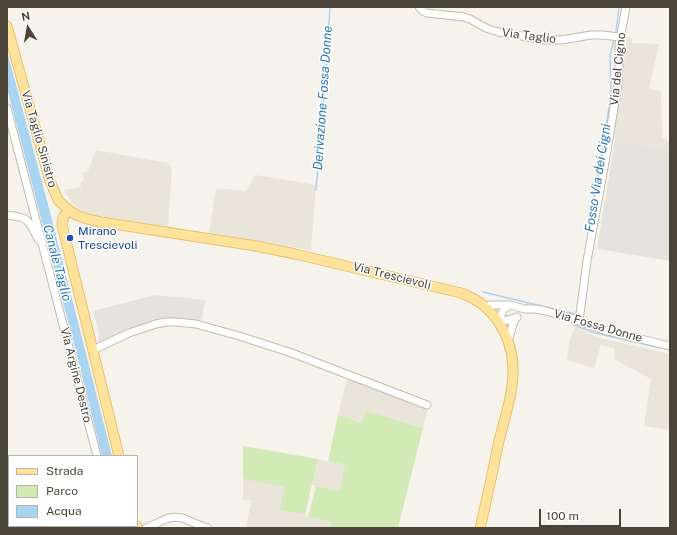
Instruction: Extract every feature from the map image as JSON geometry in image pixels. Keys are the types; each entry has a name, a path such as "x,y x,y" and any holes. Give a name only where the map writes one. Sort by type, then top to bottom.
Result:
{"main road":[{"name":"Via Taglio Sinistro","path":"7,26 50,181 58,200 68,211"},
{"name":"Via Trescievoli","path":"68,211 87,219 101,222 256,246 318,258 460,293 475,299 498,321 508,341 513,366 510,397 480,528"},
{"path":"68,211 63,218 63,230 119,455"}],"street":[{"name":"Via Taglio","path":"419,7 423,11 427,12 464,17 491,30 506,34 550,40 568,39 590,35 620,37"},
{"name":"Via del Cigno","path":"579,321 587,261 608,151 618,83 620,37 626,7"},
{"name":"Via Argine Destro","path":"7,108 97,455"},
{"path":"7,215 18,216 30,222 40,242 43,244"},
{"name":"Via Fossa Donne","path":"484,306 492,304 510,305 525,309 546,311 604,330 670,346"},
{"path":"498,321 504,309 510,305"},
{"path":"508,341 514,321 521,311 525,309"},
{"path":"498,321 517,317"},
{"path":"93,350 129,332 156,324 166,322 196,324 289,352 427,405"},
{"path":"146,528 175,517 183,518 208,528"}],"shaded area":[{"path":"620,30 632,39 632,43 659,44 649,89 661,91 662,137 670,143 670,150 615,141 614,65"},
{"path":"615,141 670,150 670,261 597,249"},
{"path":"96,150 168,163 172,168 168,227 88,214 73,204 64,190 81,187 80,183 84,180 83,173 88,171"},
{"path":"255,175 316,186 311,250 209,233 216,188 246,191"},
{"path":"155,295 205,300 201,324 173,319 100,345 98,338 99,334 93,311"},
{"path":"575,326 596,337 670,354 670,430 644,426 651,379 614,359 615,349 601,345 594,368 567,360 569,343"},
{"path":"347,378 428,408 423,428 366,411 362,423 338,415"},
{"path":"318,459 345,465 339,491 312,485"},
{"path":"243,479 285,487 308,517 331,522 329,527 331,528 245,528 252,501 243,499"},
{"path":"7,490 8,527 54,528 7,528"}],"green space":[{"path":"366,411 423,428 398,528 329,528 331,522 308,517 316,486 339,491 345,465 328,461 338,415 362,423"},
{"path":"243,446 318,459 305,514 280,510 284,487 243,479"}],"water":[{"name":"Canale Taglio","path":"7,51 112,455 102,455 7,88"}],"waterway":[{"name":"Derivazione Fossa Donne","path":"316,190 330,7"},
{"name":"Fosso Via dei Cigni","path":"616,31 619,7"},
{"name":"Fosso Via dei Cigni","path":"590,226 611,95 610,55 614,40"},
{"name":"Fosso Via dei Cigni","path":"576,315 580,289"},
{"name":"Derivazione Fossa Donne","path":"483,292 575,314"},
{"name":"Fosso Via dei Cigni","path":"574,321 574,325 595,333 670,350"}],"place":[{"name":"Mirano Trescievoli","path":"70,238"}]}
